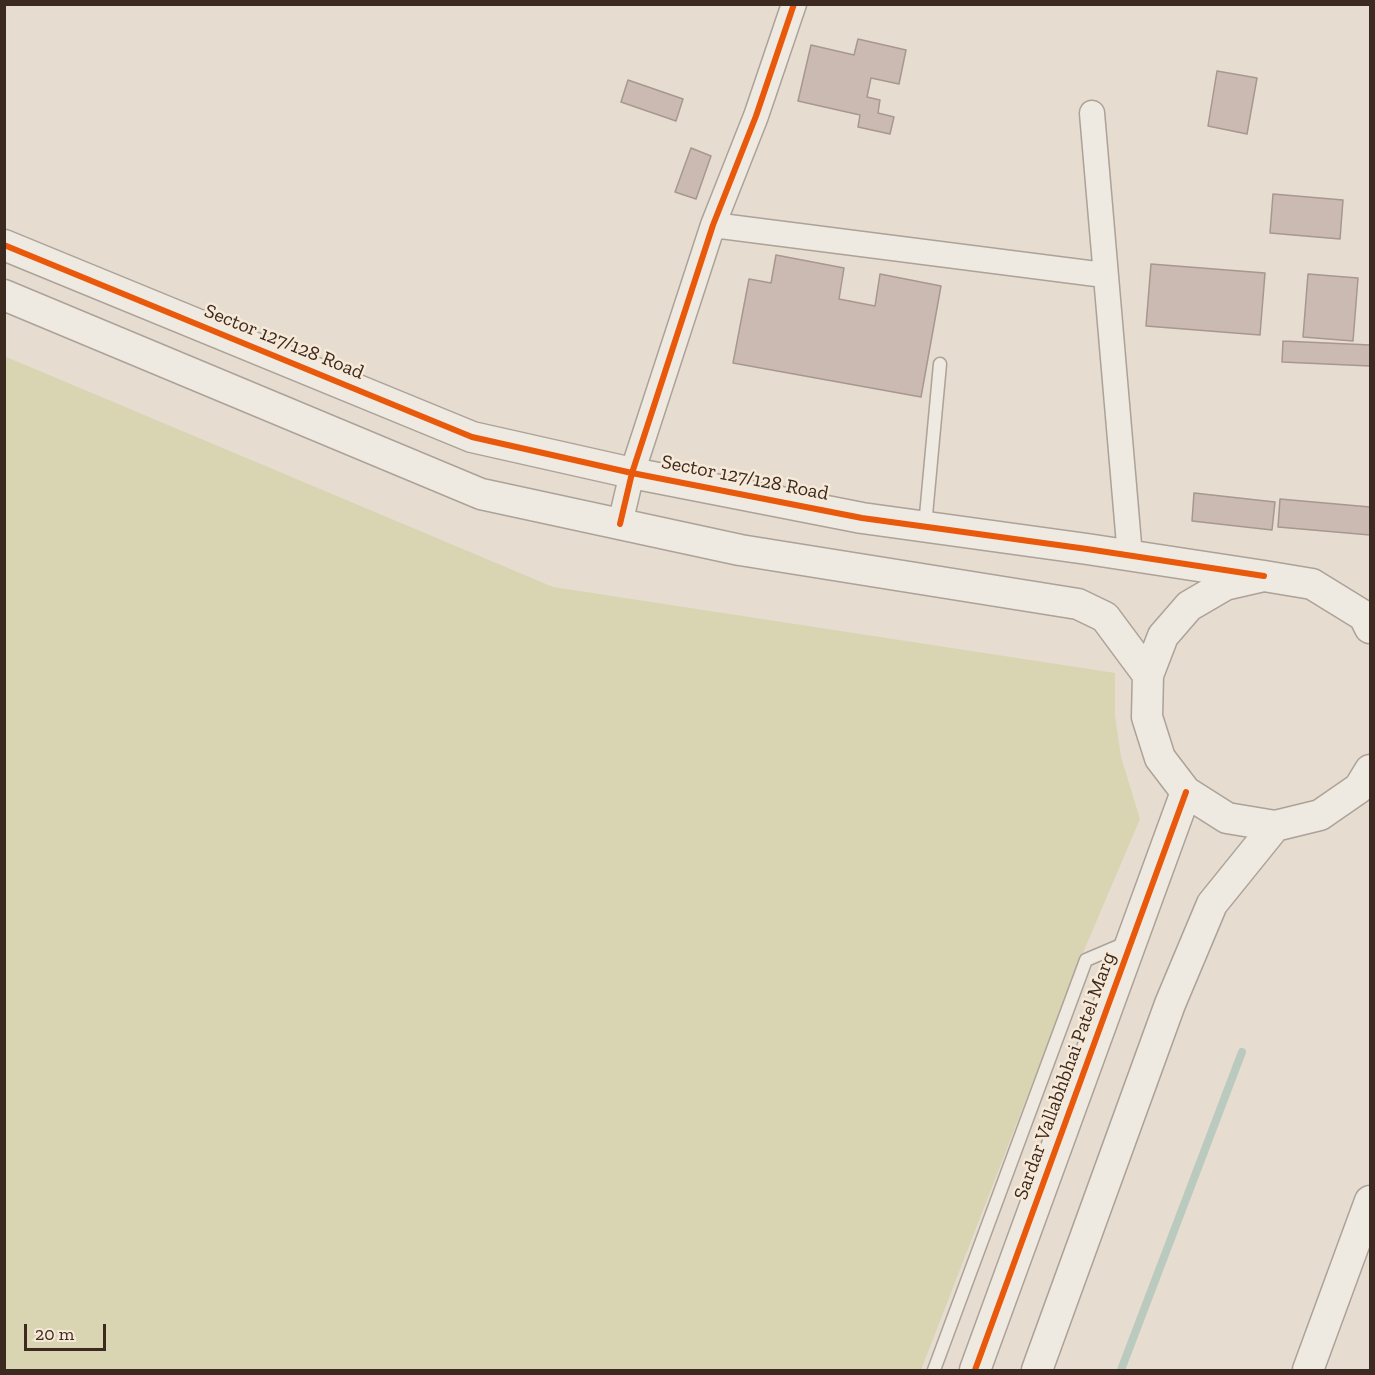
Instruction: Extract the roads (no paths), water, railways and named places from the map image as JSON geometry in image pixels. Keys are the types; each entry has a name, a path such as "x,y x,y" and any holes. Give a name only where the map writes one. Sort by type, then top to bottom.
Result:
{"street":[{"path":"620,524 632,474 713,225 756,116 794,4"},
{"path":"1092,113 1104,275 1130,555"},
{"path":"713,225 1104,275"},
{"name":"Sector 127/128 Road","path":"4,245 472,437 632,474 862,518 1130,555 1312,584 1368,619"},
{"path":"4,295 482,494 740,550 1077,604 1106,617 1148,675"},
{"path":"1264,576 1225,585 1189,606 1163,636 1148,675 1147,717 1160,758 1186,792 1227,818 1275,825 1320,815 1359,788 1371,770"},
{"name":"Sardar Vallabhbhai Patel Marg","path":"975,1371 1186,792"},
{"path":"1037,1371 1170,1004 1212,904 1275,825"},
{"path":"1308,1371 1371,1201"}],"lane":[{"path":"925,526 940,364"},
{"path":"934,1371 1086,960 1131,941"}],"waterway":[{"path":"1121,1370 1242,1052"}]}
